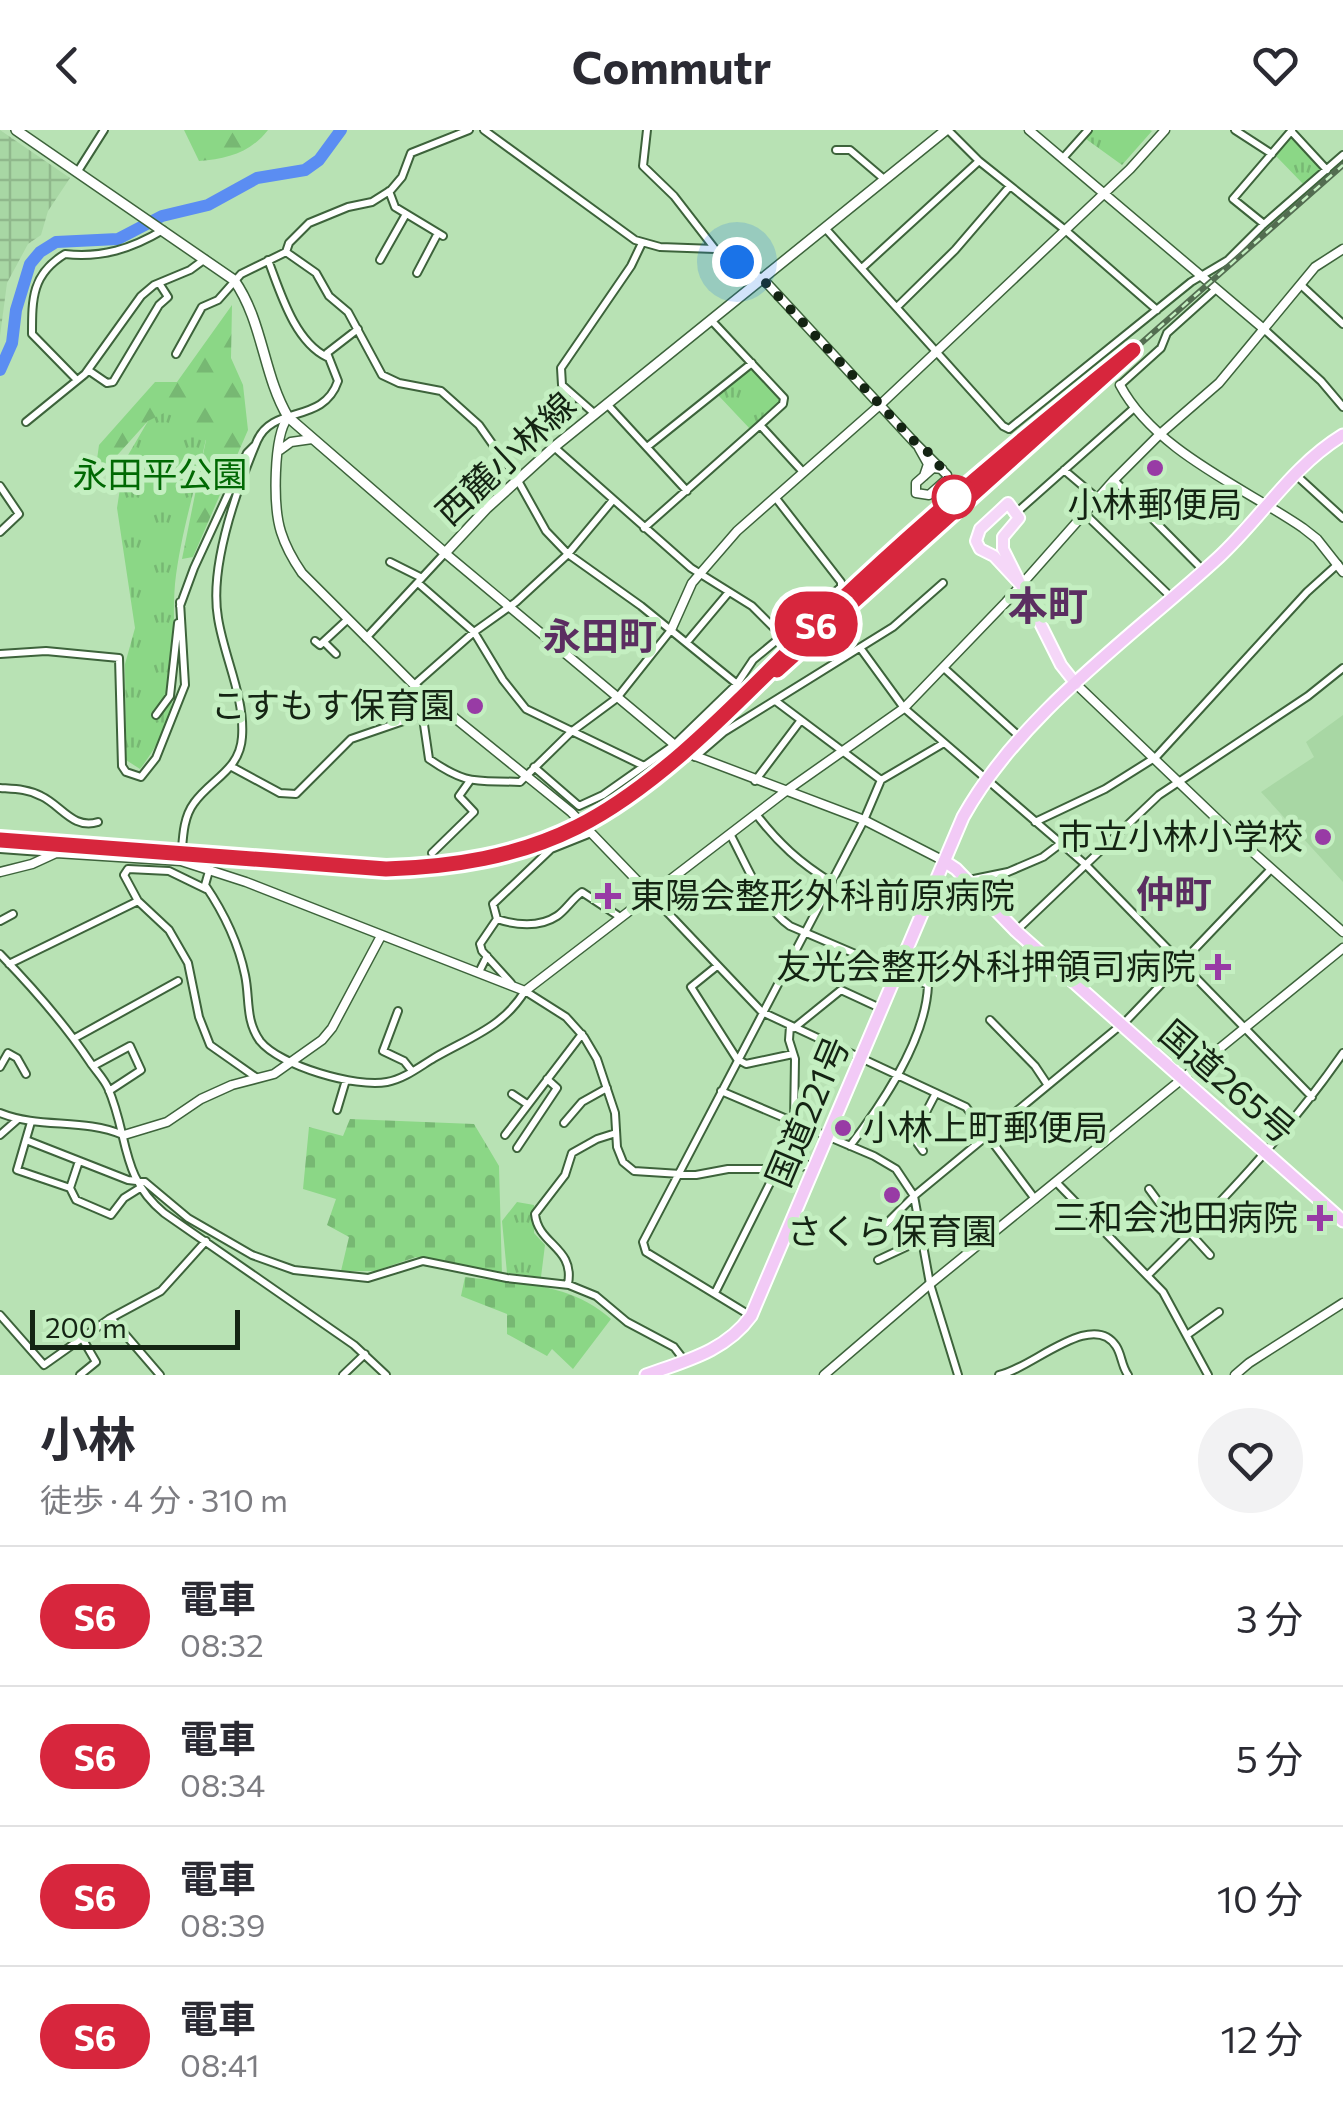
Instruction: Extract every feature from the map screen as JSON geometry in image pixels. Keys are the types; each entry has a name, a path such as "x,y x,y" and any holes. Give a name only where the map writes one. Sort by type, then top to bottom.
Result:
{"highway":[{"name":"国道221号","path":"646,1375 731,1339 751,1316 962,817 986,779 1020,737 1204,570 1268,505 1294,472 1343,435"},
{"name":"国道265号","path":"944,861 1016,930 1343,1220"}],"main road":[{"name":"西麓小林線","path":"16,130 234,280 251,314 277,400 288,417 446,552 554,447 947,130"},
{"path":"1021,585 994,556 980,548 976,538 980,529 1008,503 1019,520 1002,543 1062,665 1076,684"}],"street":[{"path":"78,171 104,130"},
{"path":"176,354 202,307 218,300 234,280 286,252 298,232 319,217 372,202 389,191 402,176 411,153 469,130"},
{"path":"484,130 642,243 715,249"},
{"path":"648,130 643,166 674,196 715,249 763,280 942,469 947,479 929,496 922,497 914,488 924,476 936,468 942,469"},
{"path":"947,130 979,162 1064,229 1156,310"},
{"path":"1029,130 1265,330 1321,381 1343,407"},
{"path":"1064,158 1088,130"},
{"path":"422,711 429,759 454,777 469,782 520,782 572,732 617,698 671,630 700,573 774,496 881,404 1165,130"},
{"path":"1235,130 1272,154"},
{"path":"1264,224 1233,199 1291,130 1326,170"},
{"path":"836,150 850,150 884,179"},
{"path":"825,228 1003,426 1013,428 1086,364 1191,282 1228,260 1343,156"},
{"path":"862,268 979,162"},
{"path":"897,307 956,250 1010,186"},
{"path":"389,191 395,207 441,235 417,273"},
{"path":"380,260 406,214"},
{"path":"78,380 32,334 32,305 39,276 65,254 92,257 121,250 164,230"},
{"path":"595,414 562,385 561,368 632,266 642,243"},
{"path":"286,252 316,273 328,296 348,312 382,375 445,394 479,426 546,531 568,554 737,684"},
{"path":"209,871 205,880 238,947 250,1020 262,1042 288,1063 346,1080 390,1082 483,1034 506,1017 524,991 786,791 904,708 1114,480 1159,435 1220,384 1321,262 1341,252"},
{"path":"26,422 88,370 141,296 206,259"},
{"path":"268,260 297,326 317,352 328,358"},
{"path":"88,370 107,383 112,382 168,296 159,283"},
{"path":"1301,286 1343,324"},
{"path":"1035,822 1105,789 1156,758 1307,592 1340,568 1317,540 1159,435 1133,409 1120,385 1161,348 1167,333 1216,288"},
{"path":"644,528 785,400 712,321"},
{"path":"182,862 188,813 232,767 242,738 240,706 217,616 216,588 221,554 256,446 269,423 318,407 335,388 338,375 327,353 358,330"},
{"path":"647,447 752,363"},
{"path":"607,404 687,491"},
{"path":"1017,512 1133,409"},
{"path":"288,417 280,428 278,450 279,527 289,554 302,573 430,700 581,806 674,745 737,684 754,660 842,584 774,496"},
{"path":"760,424 803,472"},
{"path":"278,450 291,442 312,438"},
{"path":"916,443 927,460 924,476"},
{"path":"156,715 170,696 180,602 246,453 256,446"},
{"path":"554,447 644,528 700,573 752,606 783,637"},
{"path":"1064,470 1097,498"},
{"path":"1294,472 1343,518"},
{"path":"1114,480 1204,570"},
{"path":"0,486 19,514 0,532"},
{"path":"414,686 568,554 613,500"},
{"path":"1084,513 1172,598"},
{"path":"366,638 446,552 617,698 694,758 864,820 944,861"},
{"path":"390,562 420,580 474,632 526,709 646,766"},
{"path":"694,758 724,732 861,649 906,617 943,582"},
{"path":"687,642 729,592"},
{"path":"0,654 46,651 118,658 122,766 126,772 141,777 156,758 184,685 180,602"},
{"path":"336,654 320,641 348,619"},
{"path":"861,649 904,708 1086,865 1312,1097"},
{"path":"944,668 1020,737"},
{"path":"1016,930 1180,780 1308,696 1343,668"},
{"path":"1076,684 1343,932"},
{"path":"232,767 280,793 296,794 351,738 415,717 430,700"},
{"path":"777,702 881,780"},
{"path":"755,780 801,720"},
{"path":"751,1316 642,1248 720,1091 864,820 881,780 944,743"},
{"path":"531,771 762,1012 966,1107 1035,1199"},
{"path":"432,853 474,812 458,796 469,782"},
{"path":"0,788 30,790 58,806 74,822 98,822"},
{"path":"756,814 776,841 831,882"},
{"path":"511,984 480,944 497,919 493,904 551,848 591,833"},
{"path":"730,834 768,906 779,918 928,985 927,1004 897,1076 878,1110 850,1146"},
{"path":"968,881 972,877 1008,872 1043,857 1060,844"},
{"path":"0,849 182,862 511,984 550,1004 582,1034 597,1059 607,1088 624,1162 634,1171 678,1174 816,1164"},
{"path":"0,872 56,853"},
{"path":"879,1230 914,1196 1121,1024 1271,868"},
{"path":"209,890 169,872 128,869 124,874 138,901 169,930 188,963 198,1017 210,1045 258,1079"},
{"path":"497,919 536,924 556,917 582,892 620,918"},
{"path":"9,964 138,901"},
{"path":"0,921 13,914"},
{"path":"0,1113 32,1122 106,1127 124,1135 166,1122 232,1085 274,1074 322,1040 332,1028 381,936"},
{"path":"824,1375 1343,948"},
{"path":"0,954 75,1038 109,1091 134,1180 157,1207 365,1354 386,1375"},
{"path":"478,972 487,956"},
{"path":"717,966 691,987 738,1059 746,1064 794,1054"},
{"path":"75,1038 178,981"},
{"path":"794,1122 794,1054 789,1040 792,1027 841,990 882,1008"},
{"path":"398,1012 383,1051 404,1061 412,1071"},
{"path":"990,1020 1048,1084"},
{"path":"506,1135 582,1034"},
{"path":"93,1066 130,1046 142,1070 109,1091"},
{"path":"1148,1275 1266,1153 1343,1053"},
{"path":"0,1067 8,1054 17,1058 26,1074"},
{"path":"517,1148 557,1088 546,1079"},
{"path":"337,1110 346,1080"},
{"path":"564,1123 582,1102 607,1088"},
{"path":"720,1091 850,1146 896,1170 914,1196 930,1284 958,1375"},
{"path":"923,1152 912,1137 936,1093"},
{"path":"512,1094 527,1104"},
{"path":"0,1135 18,1119"},
{"path":"32,1122 17,1170 70,1188 76,1200 111,1215 124,1198 140,1188"},
{"path":"568,1284 570,1270 565,1258 538,1228 535,1214 564,1175 572,1153 616,1133"},
{"path":"26,1140 146,1182 173,1208 206,1230 269,1262 294,1270 368,1278 422,1261 507,1278 568,1284 596,1296 627,1322 674,1347 684,1361"},
{"path":"70,1188 80,1161"},
{"path":"715,1294 777,1169"},
{"path":"1056,1182 1148,1275 1170,1303 1208,1375"},
{"path":"1149,1189 1188,1236 1210,1254"},
{"path":"878,1260 923,1239"},
{"path":"44,1365 111,1318 161,1291 206,1241"},
{"path":"1236,1375 1248,1363 1343,1302"},
{"path":"1187,1335 1219,1312"},
{"path":"0,1315 44,1365 47,1370 42,1375"},
{"path":"111,1318 160,1375"},
{"path":"999,1375 1009,1374 1075,1336 1092,1334 1113,1342 1128,1375"},
{"path":"80,1375 96,1362 82,1338"},
{"path":"343,1375 365,1354"}],"shaded area":[{"path":"0,130 70,178 48,211 41,235 28,244 7,283 0,336"},
{"name":"市立小林小学校","path":"1343,715 1343,882 1261,792 1314,757 1306,742"}],"green space":[{"path":"184,130 268,130 237,153 199,161"},
{"path":"1093,130 1152,131 1122,165 1086,139"},
{"path":"1292,136 1324,170 1305,186 1275,155"},
{"path":"232,305 231,358 243,385 248,430 193,557 182,559 206,440 148,421 94,481 99,445 155,382 177,382"},
{"path":"752,369 782,400 751,430 718,395"},
{"name":"永田平公園","path":"164,413 192,419 206,439 175,584 172,701 167,722 140,769 126,760 125,664 135,628 117,508 124,462 148,421"},
{"path":"350,1119 474,1124 499,1166 502,1275 416,1257 375,1271 341,1271 349,1237 327,1225 336,1199 303,1189 309,1127 343,1136"},
{"path":"517,1202 534,1205 534,1233 545,1245 541,1277 507,1273 502,1221"},
{"path":"465,1277 561,1291 611,1319 573,1369 552,1349 547,1356 507,1334 507,1314 461,1296"}],"waterway":[{"path":"0,370 12,343 16,310 30,264 40,252 56,242 118,239 162,216 208,205 257,178 305,170 319,160 341,130"}],"railway":[{"path":"1122,360 1343,165"},
{"path":"0,840 387,869 468,862 509,853 575,828 668,764 990,465 1133,350"}],"train":[{"name":"S6","path":"0,840 386,869 468,862 509,853 576,828 668,764 990,465 1133,350 777,670"}],"place":[{"name":"小林郵便局","path":"1155,468"},
{"name":"こすもす保育園","path":"475,706"},
{"name":"市立小林小学校","path":"1323,837"},
{"name":"東陽会整形外科前原病院","path":"608,896"},
{"name":"友光会整形外科押領司病院","path":"1218,967"},
{"name":"小林上町郵便局","path":"843,1128"},
{"name":"さくら保育園","path":"892,1195"},
{"name":"三和会池田病院","path":"1320,1218"}],"district":[{"name":"本町","path":"1048,606"},
{"name":"永田町","path":"600,637"},
{"name":"仲町","path":"1174,895"}],"route":[{"path":"737,262 763,280 929,453 947,475 954,497"}]}
